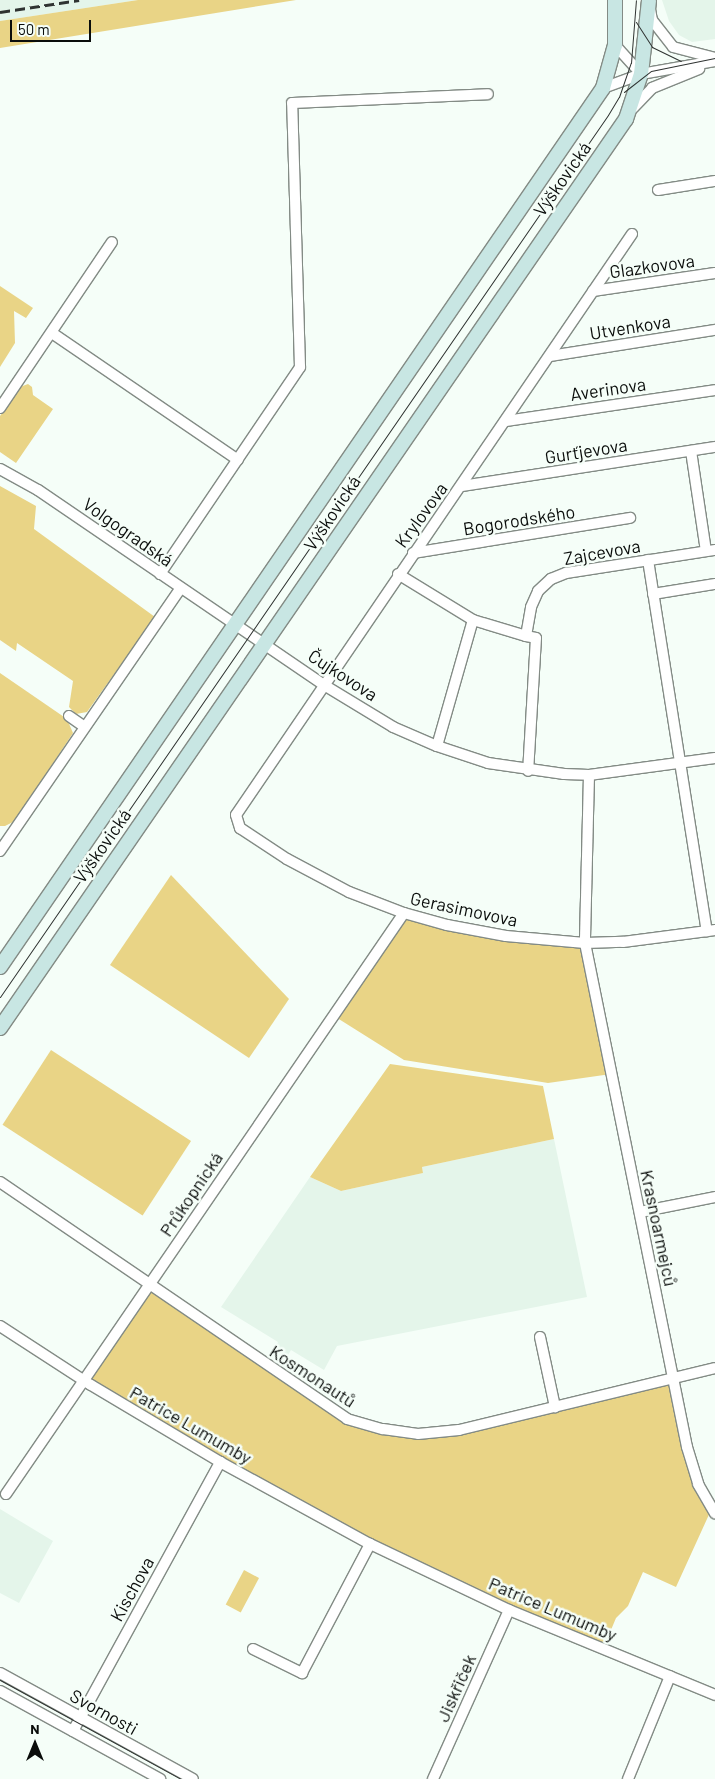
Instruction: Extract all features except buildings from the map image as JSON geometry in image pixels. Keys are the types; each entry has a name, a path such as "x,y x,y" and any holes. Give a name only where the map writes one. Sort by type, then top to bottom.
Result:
{"street":[{"name":"Výškovická","path":"0,967 603,88 615,45 615,0"},
{"name":"Výškovická","path":"0,1028 626,119 641,74 649,1"},
{"path":"649,1 652,20 673,47 715,60"},
{"path":"615,45 641,74"},
{"path":"603,88 641,74 715,60"},
{"path":"626,119 638,100 652,88 715,60"},
{"path":"160,574 300,368 292,103 488,94"},
{"path":"658,190 715,181"},
{"name":"Krylovova","path":"236,815 412,553 462,486 632,234"},
{"path":"0,408 112,242"},
{"name":"Glazkovova","path":"594,291 715,273"},
{"name":"Utvenkova","path":"550,356 715,330"},
{"path":"52,333 238,460"},
{"name":"Averinova","path":"506,421 715,390"},
{"name":"Gurťjevova","path":"462,486 715,447"},
{"path":"690,451 710,550"},
{"name":"Volgogradská","path":"0,470 15,477 180,588 237,623"},
{"name":"Bogorodského","path":"412,553 630,518"},
{"name":"Zajcevova","path":"531,637 530,607 538,591 551,579 566,573 710,550"},
{"path":"648,560 680,764 711,931"},
{"path":"398,574 472,620 531,637 528,771"},
{"path":"653,594 715,584"},
{"path":"0,851 180,588"},
{"path":"437,746 472,620"},
{"name":"Čujkovova","path":"237,623 324,684 393,727 437,746 528,771 589,775 715,758"},
{"path":"69,716 85,728"},
{"name":"Krasnoarmejců","path":"589,775 585,943 674,1378 698,1484 715,1514"},
{"name":"Gerasimovova","path":"236,815 240,828 287,859 349,892 404,913 506,936 585,943 623,942 711,931"},
{"path":"0,830 10,837"},
{"name":"Průkopnická","path":"6,1494 404,913"},
{"name":"Kosmonautů","path":"0,1182 148,1286 346,1419 383,1429 418,1434 460,1430 715,1368"},
{"path":"640,1212 715,1197"},
{"name":"Patrice Lumumby","path":"0,1326 83,1380 220,1462 370,1544 509,1610 715,1695"},
{"path":"540,1337 555,1407"},
{"name":"Kischova","path":"73,1731 220,1462"},
{"path":"252,1649 302,1673 370,1544"},
{"name":"Jiskřiček","path":"432,1779 509,1610"},
{"name":"Svornosti","path":"0,1673 193,1779"},
{"path":"628,1779 670,1676"},
{"name":"Svornosti","path":"0,1691 160,1779"}],"shaded area":[{"path":"0,0 138,0 0,21"},
{"path":"138,0 296,0 0,48 0,21"},
{"path":"662,0 715,0 715,39 692,42 679,35 669,21"},
{"path":"0,286 33,308 26,318 14,311 15,343 0,367"},
{"path":"28,384 32,387 33,395 53,409 16,463 0,452 0,416 20,387"},
{"path":"0,486 36,506 34,529 155,617 87,712 76,714 69,707 73,681 17,643 16,651 0,640"},
{"path":"0,673 67,719 73,733 15,821 5,826 0,826"},
{"path":"171,875 289,999 249,1058 110,965"},
{"path":"404,913 447,925 585,943 611,1074 548,1083 404,1060 334,1016"},
{"path":"51,1050 191,1141 143,1216 3,1125"},
{"path":"390,1064 543,1086 554,1139 422,1167 423,1173 341,1191 310,1177"},
{"path":"554,1139 587,1297 337,1346 324,1370 291,1350 284,1362 271,1355 278,1342 221,1307 310,1177 341,1191 423,1173 422,1167"},
{"path":"148,1286 346,1419 383,1429 459,1430 674,1378 687,1447 712,1508 676,1587 643,1572 628,1606 616,1618 603,1649 372,1545 83,1380"},
{"path":"0,1509 53,1541 19,1603 0,1593"},
{"path":"244,1570 259,1578 241,1612 226,1604"}],"tram line":[{"path":"0,997 608,115 619,97 631,63 636,0"},
{"path":"636,22 652,47 681,61"},
{"path":"624,92 651,71 715,58"},
{"path":"0,1680 181,1779"}],"railway":[{"path":"0,12 79,0"}]}
